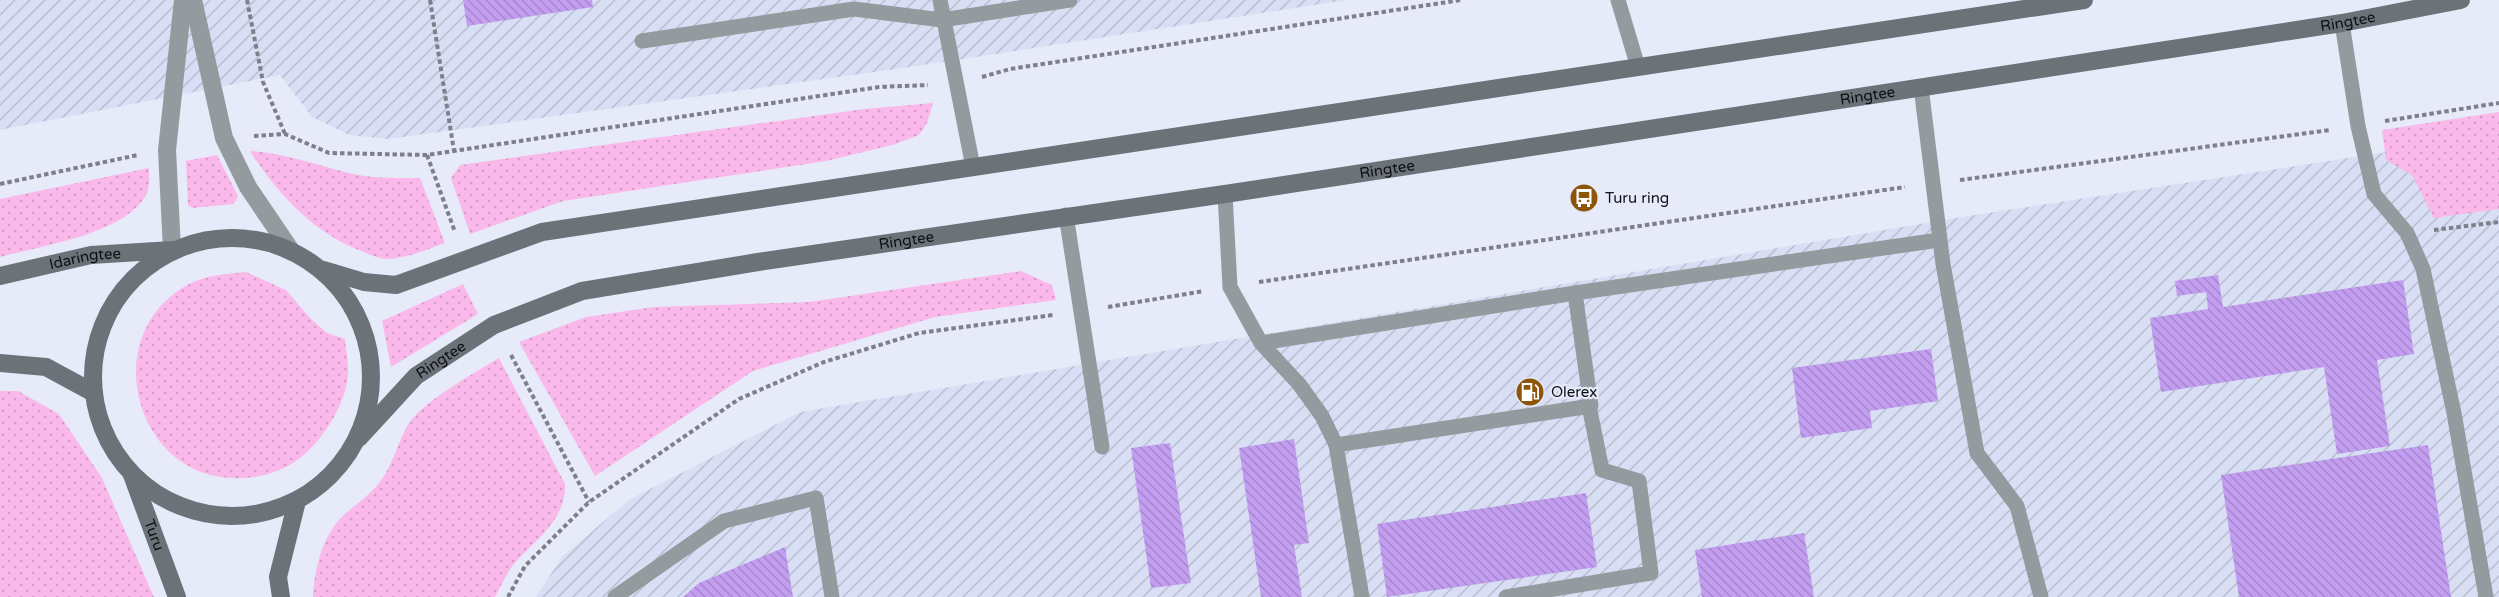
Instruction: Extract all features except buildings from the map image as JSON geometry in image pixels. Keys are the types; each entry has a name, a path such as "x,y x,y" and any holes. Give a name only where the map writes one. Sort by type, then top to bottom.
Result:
{"main road":[{"path":"324,270 353,305 370,348 371,394 358,438 343,463 322,484 297,501 269,512 240,517 210,515 181,506 154,493 131,473 113,450 100,423 94,393 95,350 110,309 136,275 172,250 210,238 251,238 290,249 324,270 364,282 396,285 542,232 2084,0"},
{"name":"Ringtee","path":"358,438 416,376 494,325 582,291 1066,215 1225,194 2342,23 2461,0"},
{"name":"Idaringtee","path":"0,276 91,255 172,250"},
{"path":"0,363 46,367 94,393"},
{"name":"Turu","path":"131,473 177,597"},
{"path":"281,597 279,577 297,501"}],"street":[{"path":"172,250 167,150 183,0"},
{"path":"193,0 224,138 248,187 290,249"}],"lane":[{"path":"939,0 973,167"},
{"path":"642,41 854,4 942,20 1070,0"},
{"path":"1618,0 1638,67"},
{"path":"2342,23 2358,126 2374,195 2407,233 2423,268 2454,413 2486,597"},
{"path":"1921,87 1939,240 1977,453 2017,506 2041,597"},
{"path":"1225,194 1230,286 1261,343 1299,384 1322,416 1336,445 1362,597"},
{"path":"1066,215 1102,447"},
{"path":"1261,343 1575,293 1939,240"},
{"path":"1506,597 1652,573 1639,481 1602,470 1589,406 1575,293"},
{"path":"1336,445 1589,406"},
{"path":"615,597 724,520 816,498 832,597"}],"path":[{"path":"247,0 263,82 285,134 329,153 427,155 879,87 955,85 1010,69 1461,0"},
{"path":"430,0 454,151"},
{"path":"508,597 525,566 589,502 739,399 824,362 919,333 1080,312 1230,286 1931,183 2358,126 2499,103"},
{"path":"427,155 456,233"},
{"path":"2407,233 2499,222"},
{"path":"511,355 589,502"}],"shaded area":[{"path":"0,0 1347,0 903,68 388,139 349,135 312,117 280,75 0,130"},
{"path":"933,103 927,123 919,135 896,144 826,161 563,201 470,234 451,178 460,165 864,109"},
{"path":"2499,112 2499,209 2434,218 2412,175 2386,160 2382,130"},
{"path":"2499,135 2499,597 536,597 562,557 629,500 800,412 1962,217"},
{"path":"250,151 287,156 364,176 420,178 445,243 410,255 387,259 343,243 298,210 272,182"},
{"path":"217,155 238,196 234,204 192,208 188,205 186,161"},
{"path":"149,168 149,185 146,195 120,220 101,229 58,243 0,257 0,199"},
{"path":"1021,271 1052,285 1056,300 935,317 753,371 595,476 519,342 586,317 654,307 809,302"},
{"path":"246,272 286,290 311,319 327,333 345,339 348,371 339,408 313,446 284,468 260,476 243,478 206,474 176,458 154,433 140,403 136,370 142,337 160,307 196,281 217,275"},
{"path":"463,284 478,314 391,367 382,321"},
{"path":"499,358 565,484 561,508 555,518 514,564 495,597 313,597 318,563 325,542 337,522 384,476 410,422 438,396"},
{"path":"0,391 18,391 59,414 102,478 154,597 0,597"}],"place":[{"name":"Turu ring","path":"1584,198"},
{"name":"Olerex","path":"1530,392"}]}
